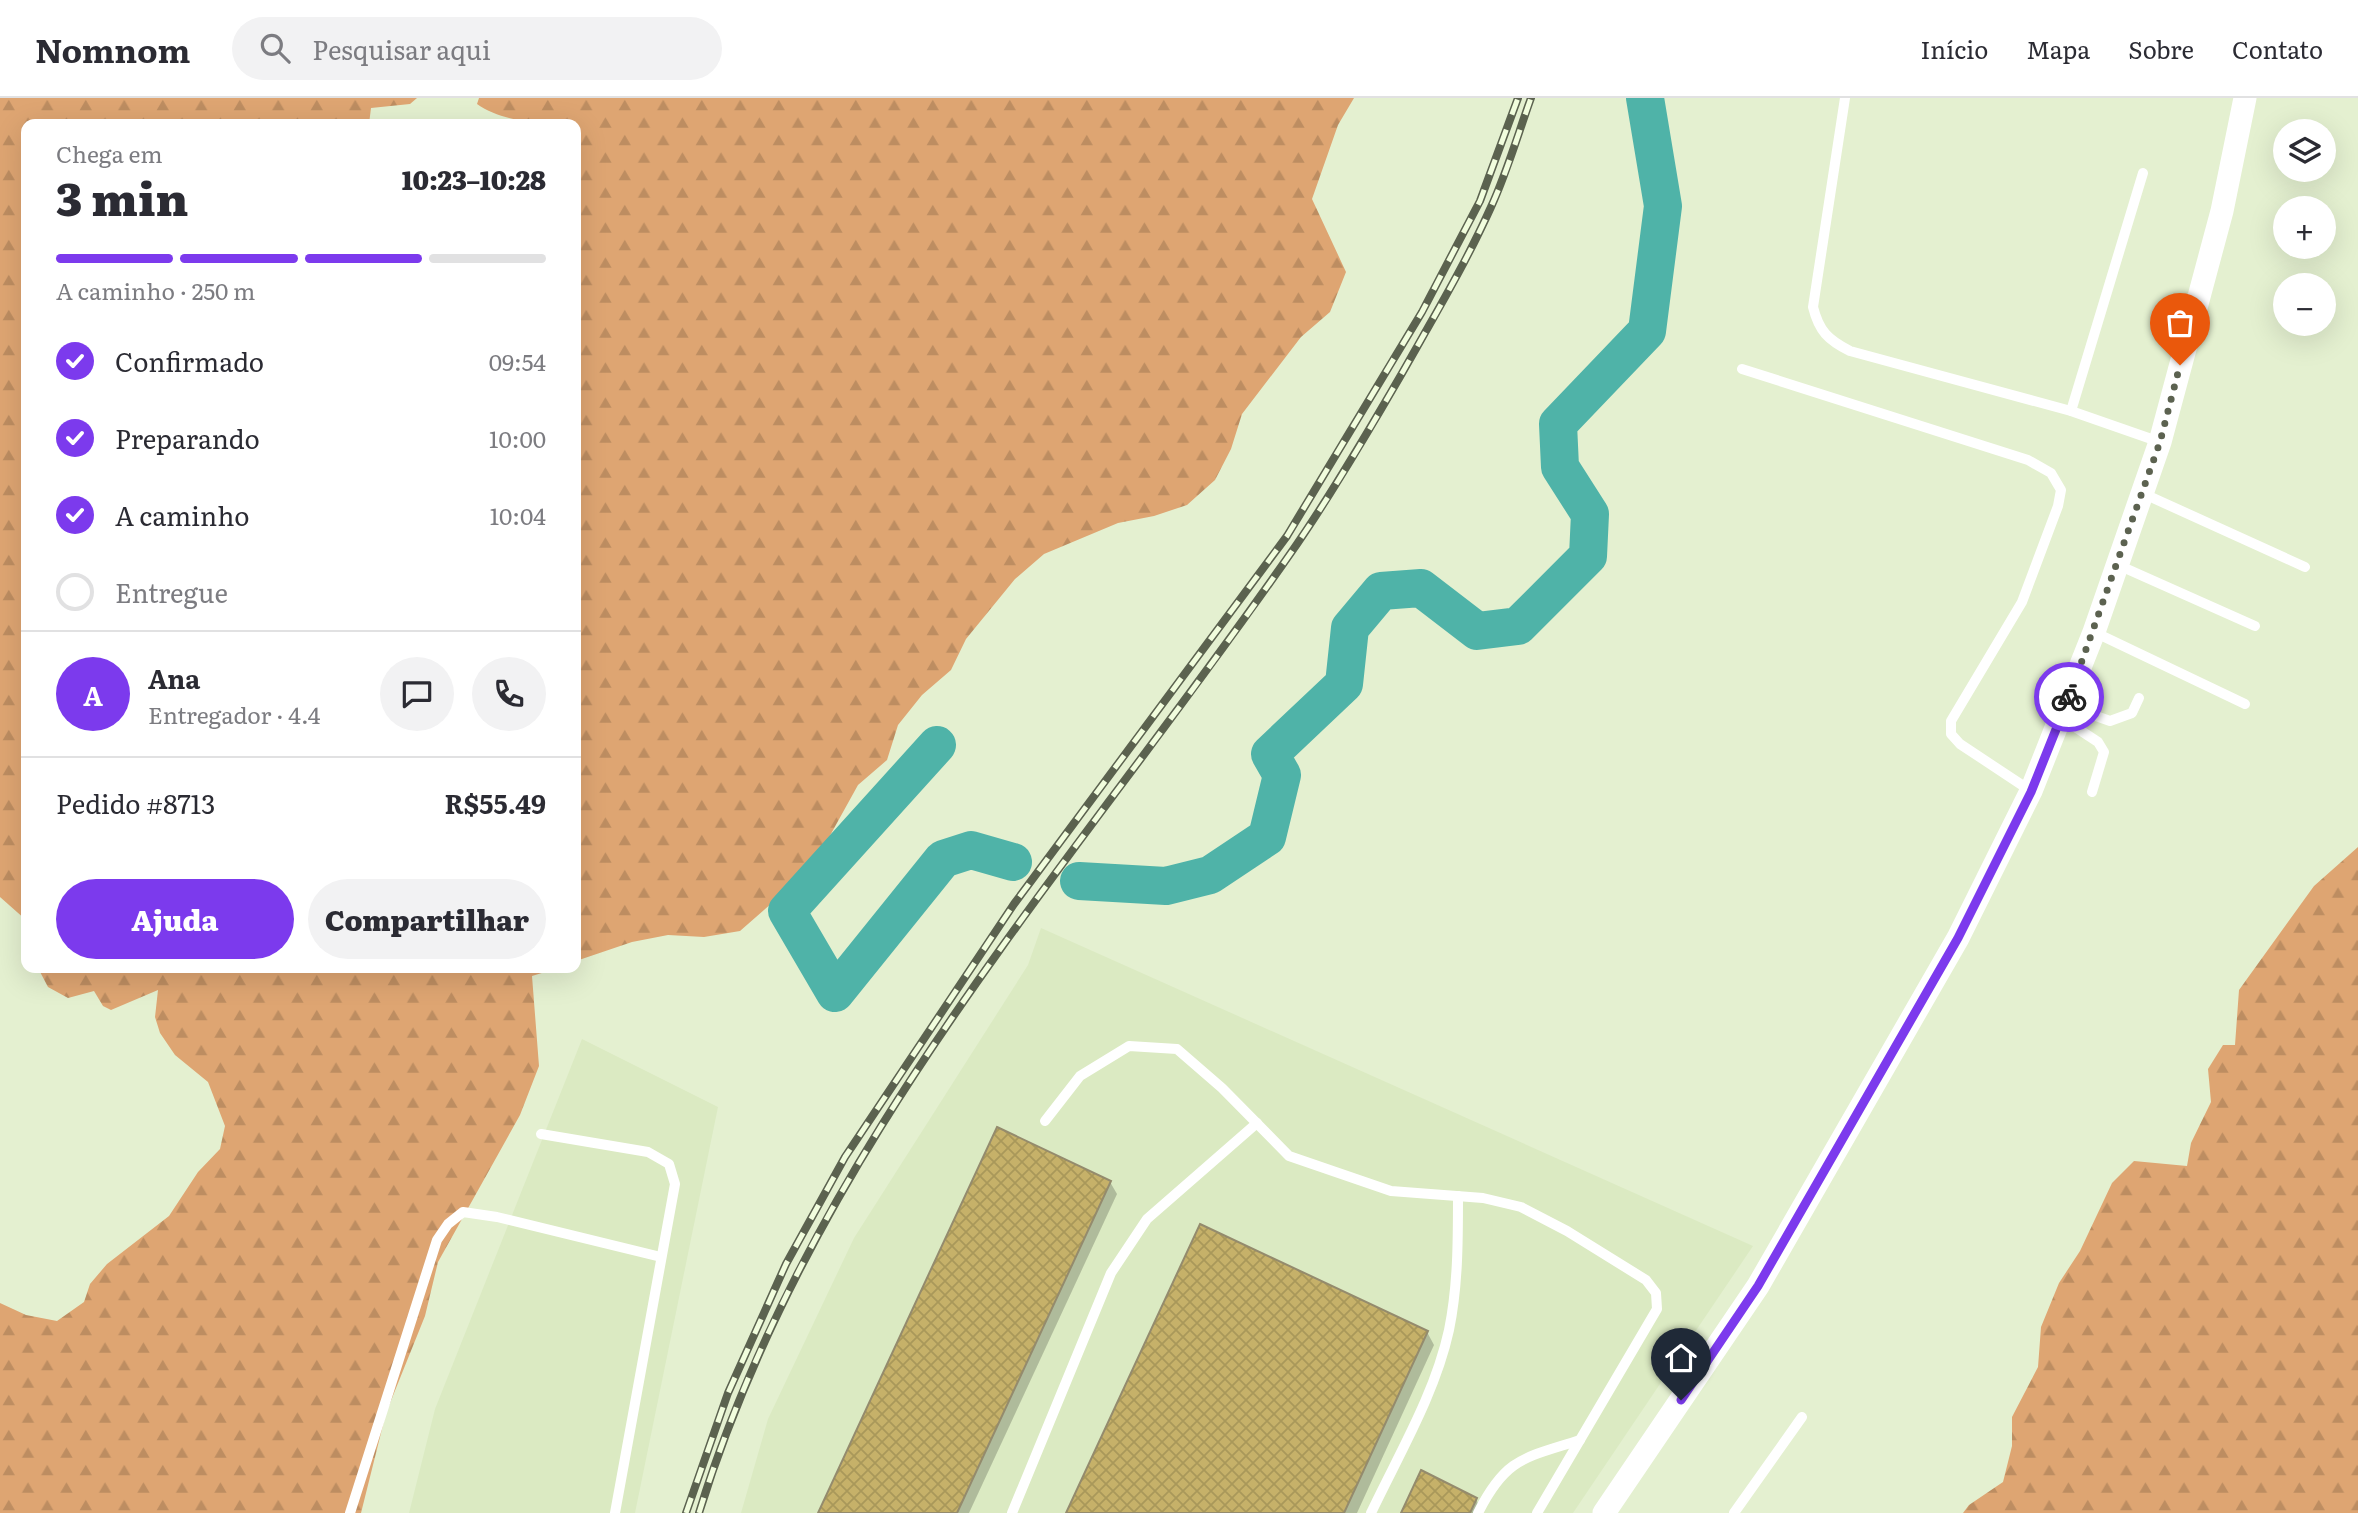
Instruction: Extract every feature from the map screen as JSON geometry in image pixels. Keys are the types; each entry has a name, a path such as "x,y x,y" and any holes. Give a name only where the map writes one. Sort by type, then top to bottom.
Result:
{"street":[{"path":"1604,1513 1758,1286 1958,938 2031,792 2094,632 2160,442 2222,211 2245,98"}],"lane":[{"path":"1845,98 1812,307 1818,328 1831,342 1850,351 2071,411 2160,442"},
{"path":"2071,411 2143,173"},
{"path":"1742,369 2028,460 2051,474 2061,489 2058,506 2022,602 1951,721 1951,734 1960,744 2031,792"},
{"path":"2142,494 2305,567"},
{"path":"2118,565 2255,626"},
{"path":"2094,632 2245,704"},
{"path":"2063,711 2110,721 2132,713 2139,698"},
{"path":"2063,711 2098,742 2104,751 2092,792"},
{"path":"1045,1121 1080,1076 1129,1046 1177,1049 1222,1088 1289,1156 1391,1191 1458,1196 1521,1207 1567,1231 1646,1280 1656,1293 1657,1309 1537,1513"},
{"path":"1012,1513 1111,1273 1147,1219 1257,1123"},
{"path":"541,1134 648,1152 669,1164 675,1184 615,1513"},
{"path":"1371,1513 1435,1378 1449,1330 1458,1261 1458,1196"},
{"path":"350,1513 437,1240 448,1224 463,1212 497,1217 662,1257"},
{"path":"1734,1513 1802,1417"},
{"path":"1478,1513 1493,1484 1507,1469 1531,1456 1580,1440"}],"shaded area":[{"path":"1041,928 1753,1246 1573,1513 741,1513 768,1419 854,1238 1028,965"},
{"path":"582,1039 718,1107 635,1513 409,1513 435,1409"}],"green space":[{"path":"0,98 417,98 410,104 371,108 370,119 21,119 21,916 0,897"},
{"path":"479,98 1354,98 1338,125 1312,199 1346,272 1330,312 1301,337 1242,414 1231,449 1215,480 1187,505 1154,516 1118,523 1044,554 1015,579 966,639 951,670 922,695 898,725 887,760 858,785 822,850 798,880 740,931 704,937 668,935 632,942 581,959 581,119 512,119 477,104"},
{"path":"2358,847 2358,1513 1963,1513 1969,1505 2003,1482 2012,1446 2012,1417 2038,1367 2041,1327 2059,1283 2080,1251 2112,1183 2134,1161 2187,1166 2191,1143 2211,1102 2208,1069 2223,1045 2235,1045 2239,990 2314,886"},
{"path":"41,973 542,973 532,976 539,1066 520,1115 438,1262 425,1316 386,1413 361,1513 0,1513 0,1303 26,1315 57,1321 84,1302 90,1284 107,1264 169,1216 198,1172 220,1149 225,1126 208,1082 175,1055 160,1033 155,1017 158,990 111,1010 103,1006 94,991 68,998 48,987"}],"building":[{"path":"997,1127 1111,1181 957,1513 818,1513"},
{"path":"1200,1224 1428,1331 1344,1513 1066,1513"},
{"path":"1421,1470 1477,1498 1470,1513 1401,1513"}],"waterway":[{"path":"1079,881 1166,886 1210,875 1267,837 1282,775 1270,754 1344,684 1350,628 1381,591 1421,588 1477,631 1518,626 1588,556 1590,514 1560,467 1558,424 1647,331 1663,206 1645,98"},
{"path":"937,745 787,911 835,993 943,859 971,850 1013,862"}],"railway":[{"path":"686,1513 728,1393 786,1264 845,1157 1014,904 1287,536 1422,312 1480,201 1518,98"},
{"path":"699,1513 749,1378 810,1249 881,1126 960,1007 1043,890 1214,660 1324,503 1401,375 1470,250 1502,180 1531,98"}],"way so far":[{"path":"2069,697 2160,442 2180,365"}],"route":[{"path":"1681,1400 1758,1286 1958,938 2031,792 2069,697"}]}
